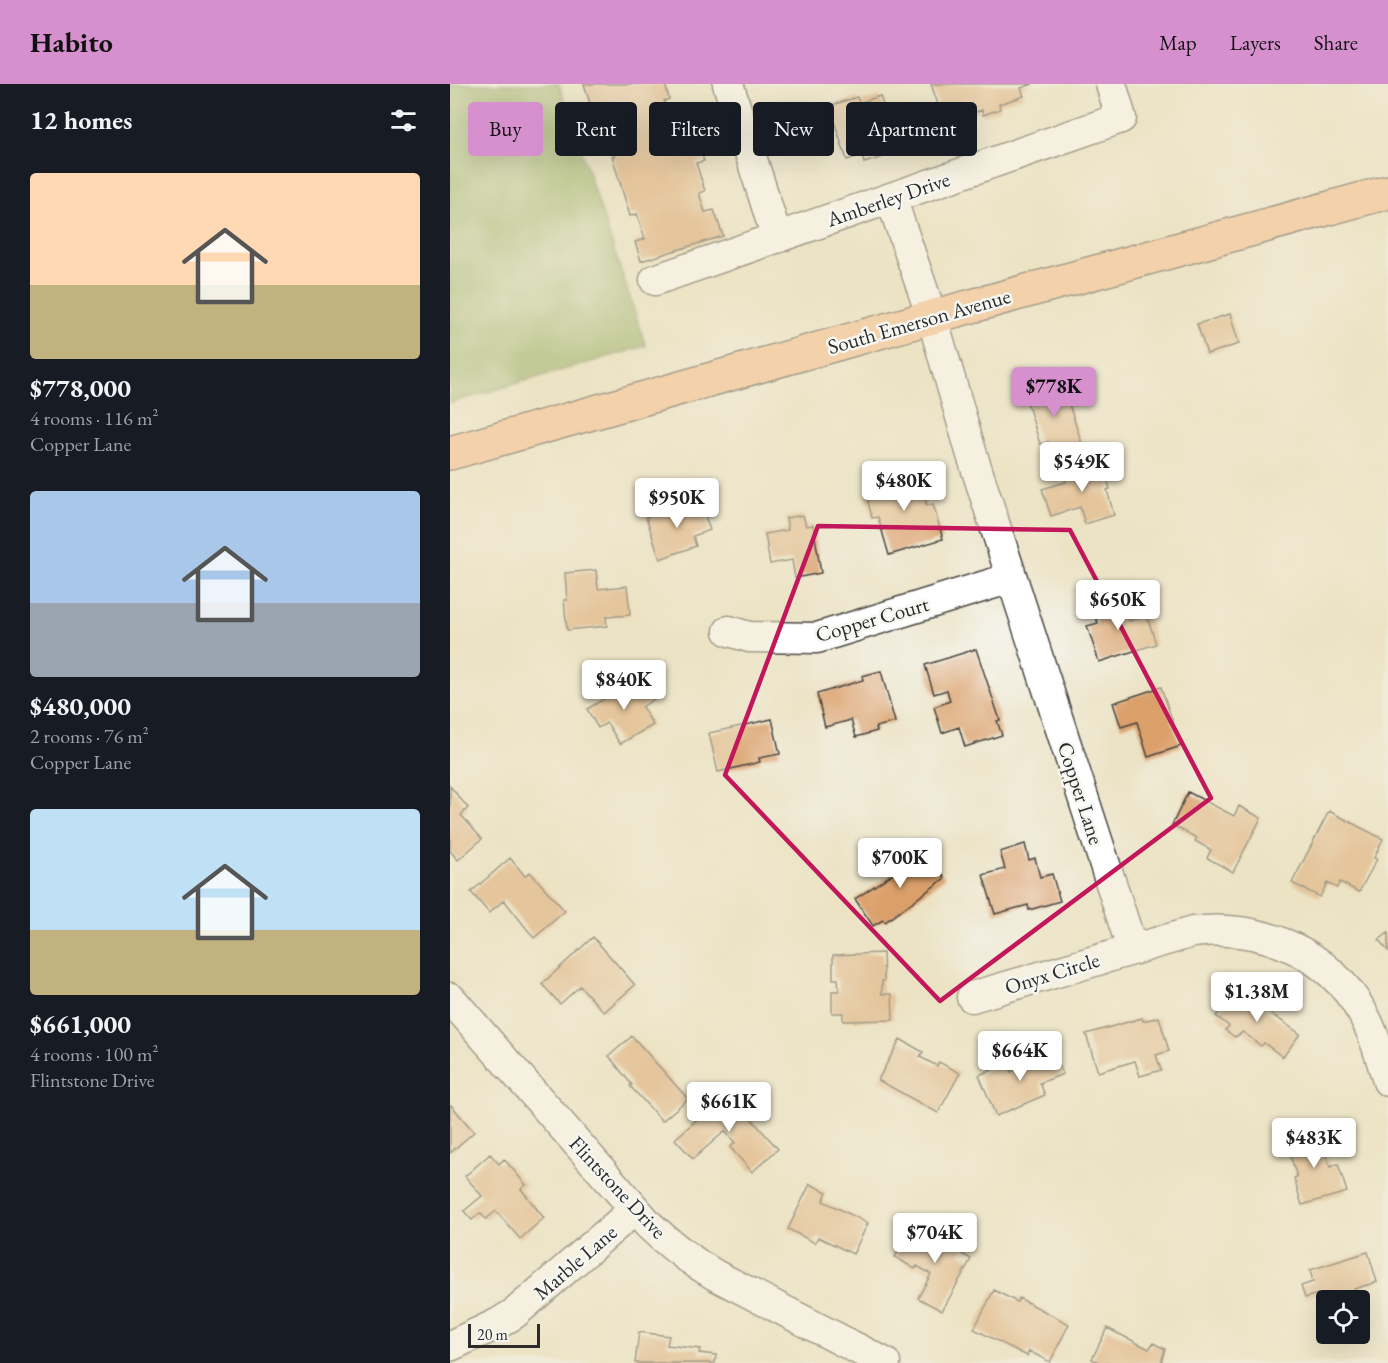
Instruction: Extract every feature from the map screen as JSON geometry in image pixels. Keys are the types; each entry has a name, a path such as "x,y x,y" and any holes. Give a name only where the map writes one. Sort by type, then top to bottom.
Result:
{"main road":[{"name":"South Emerson Avenue","path":"450,453 932,317 1388,192"}],"street":[{"path":"728,84 777,238"},
{"name":"Amberley Drive","path":"655,280 1121,118 1111,84"},
{"name":"Copper Lane","path":"891,198 932,317 972,455 1132,948"},
{"name":"Copper Court","path":"729,631 749,637 817,638 1011,578"},
{"path":"1132,948 1193,932 1215,930 1237,930 1258,934 1290,945 1326,969 1350,994 1362,1012 1376,1043 1388,1081"},
{"name":"Onyx Circle","path":"972,997 1132,948"},
{"name":"Flintstone Drive","path":"450,998 664,1239 697,1264 885,1363"},
{"name":"Marble Lane","path":"450,1346 515,1313 635,1209"}],"highlighted area":[{"path":"818,526 1070,530 1211,798 940,1001 725,775"}],"green space":[{"path":"450,84 559,84 565,102 555,102 555,156 583,156 646,346 450,403"}],"building":[{"path":"584,84 665,84 669,99 664,102 649,102 649,156 702,156 704,161 696,163 705,191 699,193 705,212 714,210 723,236 641,261 635,242 645,239 637,214 630,216 612,156 637,156 637,102 590,102"},
{"path":"931,84 1033,84 1021,88 1024,96 999,104 1000,109 983,115 982,110 977,112 977,102 937,102"},
{"path":"880,96 882,102 862,102"},
{"path":"857,97 859,102 846,102 846,156 859,156 847,160 834,121 834,104"},
{"path":"862,156 883,156 883,157 864,163"},
{"path":"1230,314 1239,344 1207,354 1197,324"},
{"path":"1061,380 1083,447 1053,457 1048,442 1040,444 1024,392"},
{"path":"1101,460 1110,489 1107,490 1114,515 1085,524 1080,507 1051,516 1042,489 1066,482 1063,473"},
{"path":"916,467 927,506 933,504 943,539 889,555 878,517 872,518 866,493 884,488 880,477"},
{"path":"700,502 710,530 693,536 696,546 660,559 646,517 674,507 676,510"},
{"path":"803,515 806,526 813,525 821,573 795,578 792,560 770,564 765,534 788,530 786,518"},
{"path":"596,570 598,589 627,586 630,615 606,617 607,626 567,630 564,600 567,600 565,573"},
{"path":"1120,597 1129,621 1147,616 1156,644 1099,662 1087,626 1098,623 1092,606"},
{"path":"976,649 1000,720 997,721 1002,735 965,747 959,727 942,733 934,707 950,701 947,690 934,694 925,665"},
{"path":"881,671 895,722 876,727 877,731 856,737 851,720 825,727 817,694 863,680 862,676"},
{"path":"641,677 654,699 642,707 653,725 620,744 607,723 598,728 587,709"},
{"path":"1161,687 1181,746 1148,757 1137,722 1121,727 1113,703"},
{"path":"772,719 780,754 759,758 760,762 718,772 709,733"},
{"path":"450,786 468,808 461,815 482,839 458,860 450,851"},
{"path":"1188,792 1234,816 1239,806 1261,818 1233,872 1207,858 1211,850 1195,841 1197,838 1172,825"},
{"path":"1329,811 1383,839 1374,858 1377,859 1359,892 1340,882 1337,888 1327,883 1320,897 1292,883"},
{"path":"1025,844 1029,860 1035,858 1040,877 1052,874 1060,901 1029,910 1028,905 995,914 983,875 1005,869 1000,852"},
{"path":"927,851 945,878 885,922 883,920 873,926 855,899"},
{"path":"510,858 525,876 530,872 565,911 534,938 504,900 489,913 471,892"},
{"path":"1388,933 1388,951 1379,940"},
{"path":"593,937 635,985 604,1012 580,986 560,1004 542,984"},
{"path":"883,953 882,994 892,994 893,1020 843,1021 843,1013 832,1013 832,991 839,991 838,979 833,979 833,955"},
{"path":"1253,991 1268,1002 1263,1008 1300,1034 1283,1057 1264,1043 1261,1046 1243,1032 1235,1037 1225,1030 1229,1026 1216,1016 1233,993 1245,1002"},
{"path":"1159,1017 1169,1051 1156,1055 1161,1070 1140,1076 1135,1061 1098,1072 1086,1034 1142,1018 1143,1021"},
{"path":"632,1036 688,1099 662,1121 630,1086 632,1085 609,1056"},
{"path":"900,1039 923,1052 920,1057 937,1066 939,1062 960,1073 938,1113 878,1080"},
{"path":"1052,1048 1063,1074 1040,1083 1045,1095 996,1116 979,1075 1008,1063 1011,1072 1027,1065 1025,1059"},
{"path":"728,1092 778,1149 752,1172 730,1147 735,1143 725,1131 693,1159 675,1139"},
{"path":"451,1105 474,1132 450,1153 450,1107"},
{"path":"1318,1129 1330,1167 1338,1164 1347,1192 1302,1205 1294,1178 1297,1177 1285,1139"},
{"path":"490,1154 499,1164 504,1159 526,1185 521,1189 544,1218 520,1239 496,1211 486,1219 480,1213 472,1220 464,1211 482,1196 465,1176"},
{"path":"810,1184 827,1192 823,1201 868,1223 853,1254 818,1237 815,1243 788,1229"},
{"path":"913,1226 931,1237 935,1229 965,1245 960,1253 971,1259 942,1311 918,1298 931,1274 917,1266 915,1269 895,1257"},
{"path":"1368,1252 1377,1282 1354,1290 1316,1290 1316,1294 1305,1298 1301,1286 1313,1282 1310,1270"},
{"path":"994,1290 1017,1302 1019,1298 1069,1324 1050,1362 1029,1351 1027,1356 974,1329"},
{"path":"1107,1328 1149,1349 1153,1343 1165,1349 1161,1363 1100,1363 1092,1359"},
{"path":"639,1332 669,1336 667,1345 700,1349 699,1353 716,1355 715,1363 635,1363"}]}
